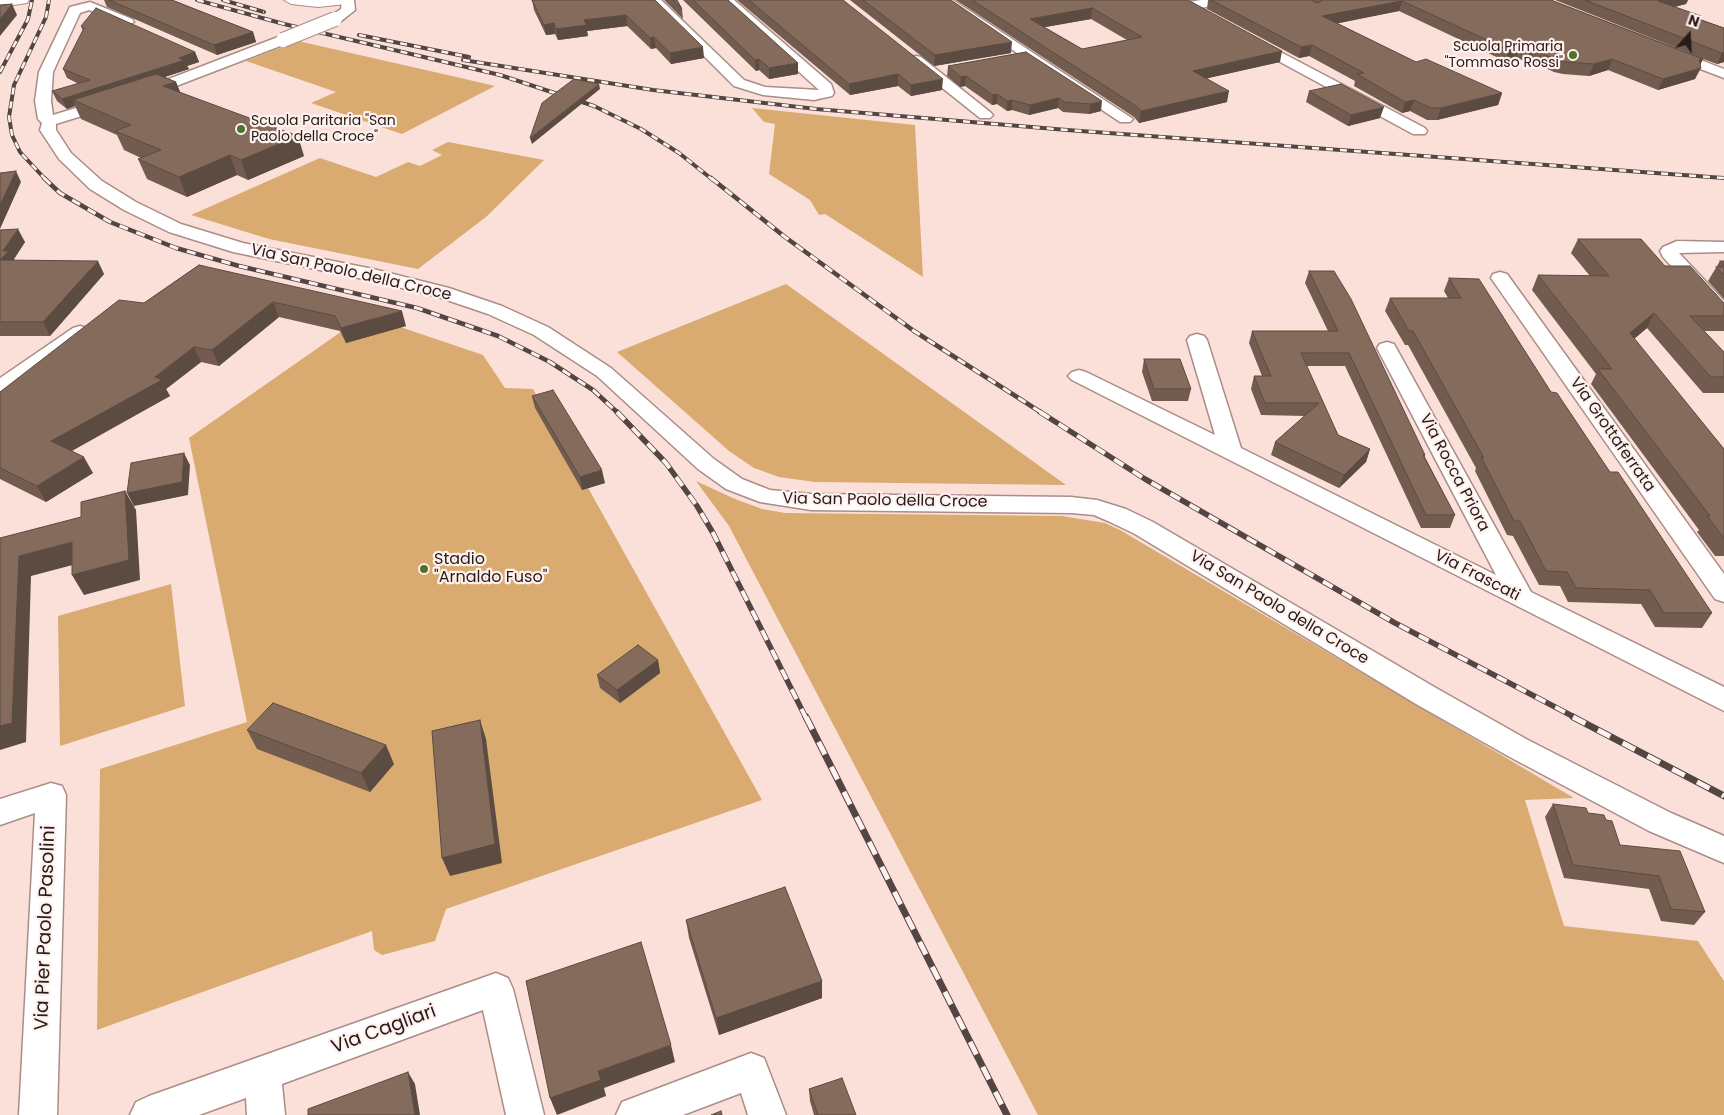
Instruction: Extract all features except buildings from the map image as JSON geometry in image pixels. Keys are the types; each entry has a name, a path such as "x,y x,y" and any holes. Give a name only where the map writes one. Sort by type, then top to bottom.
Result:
{"street":[{"path":"1,3 22,0"},
{"path":"51,121 147,92 335,19 348,10 347,0 318,3 291,0"},
{"path":"654,0 739,84 764,91 814,96 825,94 828,90 826,87 726,0"},
{"path":"944,0 1026,56 1125,119"},
{"path":"1182,3 1224,0"},
{"path":"85,3 136,27"},
{"name":"Via San Paolo della Croce","path":"85,3 75,10 68,22 46,72 43,101 46,119 51,121 48,125 48,130 65,156 88,178 116,198 175,228 238,248 373,275 442,292 478,304 541,332 604,372 706,464 734,484 750,491 773,498 811,502 1071,505 1097,508 1118,515 1144,528 1518,748 1660,822 1724,850"},
{"path":"1182,3 1209,17"},
{"path":"1241,34 1419,131"},
{"path":"1660,49 1724,74"},
{"path":"908,55 985,115"},
{"path":"1008,60 1026,56"},
{"path":"205,58 220,64"},
{"path":"932,73 950,70"},
{"path":"1721,247 1677,246 1669,251 1724,314"},
{"name":"Via Grottaferrata","path":"1500,278 1724,593"},
{"path":"0,388 97,319"},
{"path":"1198,340 1231,452"},
{"name":"Via Rocca Priora","path":"1387,348 1522,598"},
{"name":"Via Frascati","path":"1079,376 1724,700"},
{"name":"Via Pier Paolo Pasolini","path":"0,812 51,795 38,1115"},
{"name":"Via Cagliari","path":"149,1115 496,989 525,1115"},
{"path":"635,1115 751,1071 767,1115"},
{"path":"263,1074 266,1115"}],"shaded area":[{"path":"298,41 495,86 402,134 311,103 336,92 246,61"},
{"path":"752,108 915,125 923,277 825,214 819,215 810,200 769,174 775,124 764,122"},
{"path":"448,142 544,160 486,217 418,269 269,239 191,215 320,158 376,177 408,162 420,166 442,155 432,150"},
{"path":"786,284 1066,485 815,482 779,477 754,468 729,451 617,352"},
{"name":"Stadio \"Arnaldo Fuso\"","path":"365,315 483,355 505,388 533,389 762,800 446,909 435,941 382,955 374,950 372,931 97,1030 100,769 247,722 189,438"},
{"path":"696,481 762,509 785,513 1062,516 1105,523 1120,530 1574,798 1525,800 1564,926 1698,941 1724,981 1724,1115 1038,1115 729,526"},
{"path":"171,584 185,706 60,746 58,616"}],"railway":[{"path":"0,72 28,19 32,0"},
{"path":"45,179 20,152 12,135 9,117 14,85 46,17 49,0"},
{"path":"197,0 284,24 500,75 594,106 641,129 679,153 713,180"},
{"path":"223,0 264,12"},
{"path":"359,35 469,57"},
{"path":"463,60 653,90 816,109 1067,130 1724,178"},
{"path":"711,178 785,237 914,331 1042,413"},
{"path":"45,179 60,193 110,222 176,248 239,266 417,308 498,336 550,362 593,390 618,413"},
{"path":"1040,412 1145,479 1395,623 1576,718"},
{"path":"618,413 666,463 697,506 713,533 806,718"},
{"path":"806,717 1007,1115"},
{"path":"1573,717 1724,796"}],"place":[{"name":"Scuola Primaria \"Tommaso Rossi\"","path":"1573,55"},
{"name":"Scuola Paritaria \"San Paolo della Croce\"","path":"241,129"},
{"name":"Stadio \"Arnaldo Fuso\"","path":"424,569"}]}
